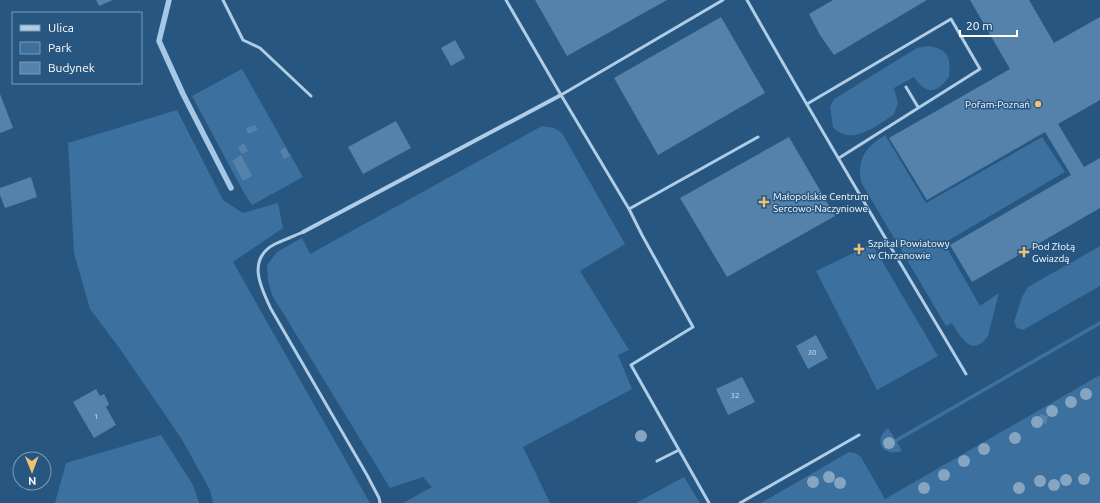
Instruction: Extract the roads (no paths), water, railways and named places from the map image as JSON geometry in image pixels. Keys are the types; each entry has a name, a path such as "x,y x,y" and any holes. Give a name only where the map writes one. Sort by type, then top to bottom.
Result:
{"street":[{"path":"303,232 560,95"}],"lane":[{"path":"222,0 243,40 260,48 311,96"},
{"path":"506,0 560,95 629,210 693,327 631,364 709,503"},
{"path":"560,95 723,0"},
{"path":"747,0 966,374"},
{"path":"807,104 951,19 980,69 839,158"},
{"path":"906,87 918,107"},
{"path":"629,210 758,137"},
{"path":"303,232 273,245 261,256 257,268 260,284 271,309 367,475 380,503"},
{"path":"741,502 859,435"},
{"path":"657,461 679,450"}],"waterway":[{"path":"169,0 159,41 183,94 231,188"}],"place":[{"name":"Pofam-Poznań","path":"1038,104"},
{"name":"Małopolskie Centrum Sercowo-Naczyniowe","path":"764,202"},
{"name":"Szpital Powiatowy w Chrzanowie","path":"859,249"},
{"name":"Pod Złotą Gwiazdą","path":"1024,252"}]}
